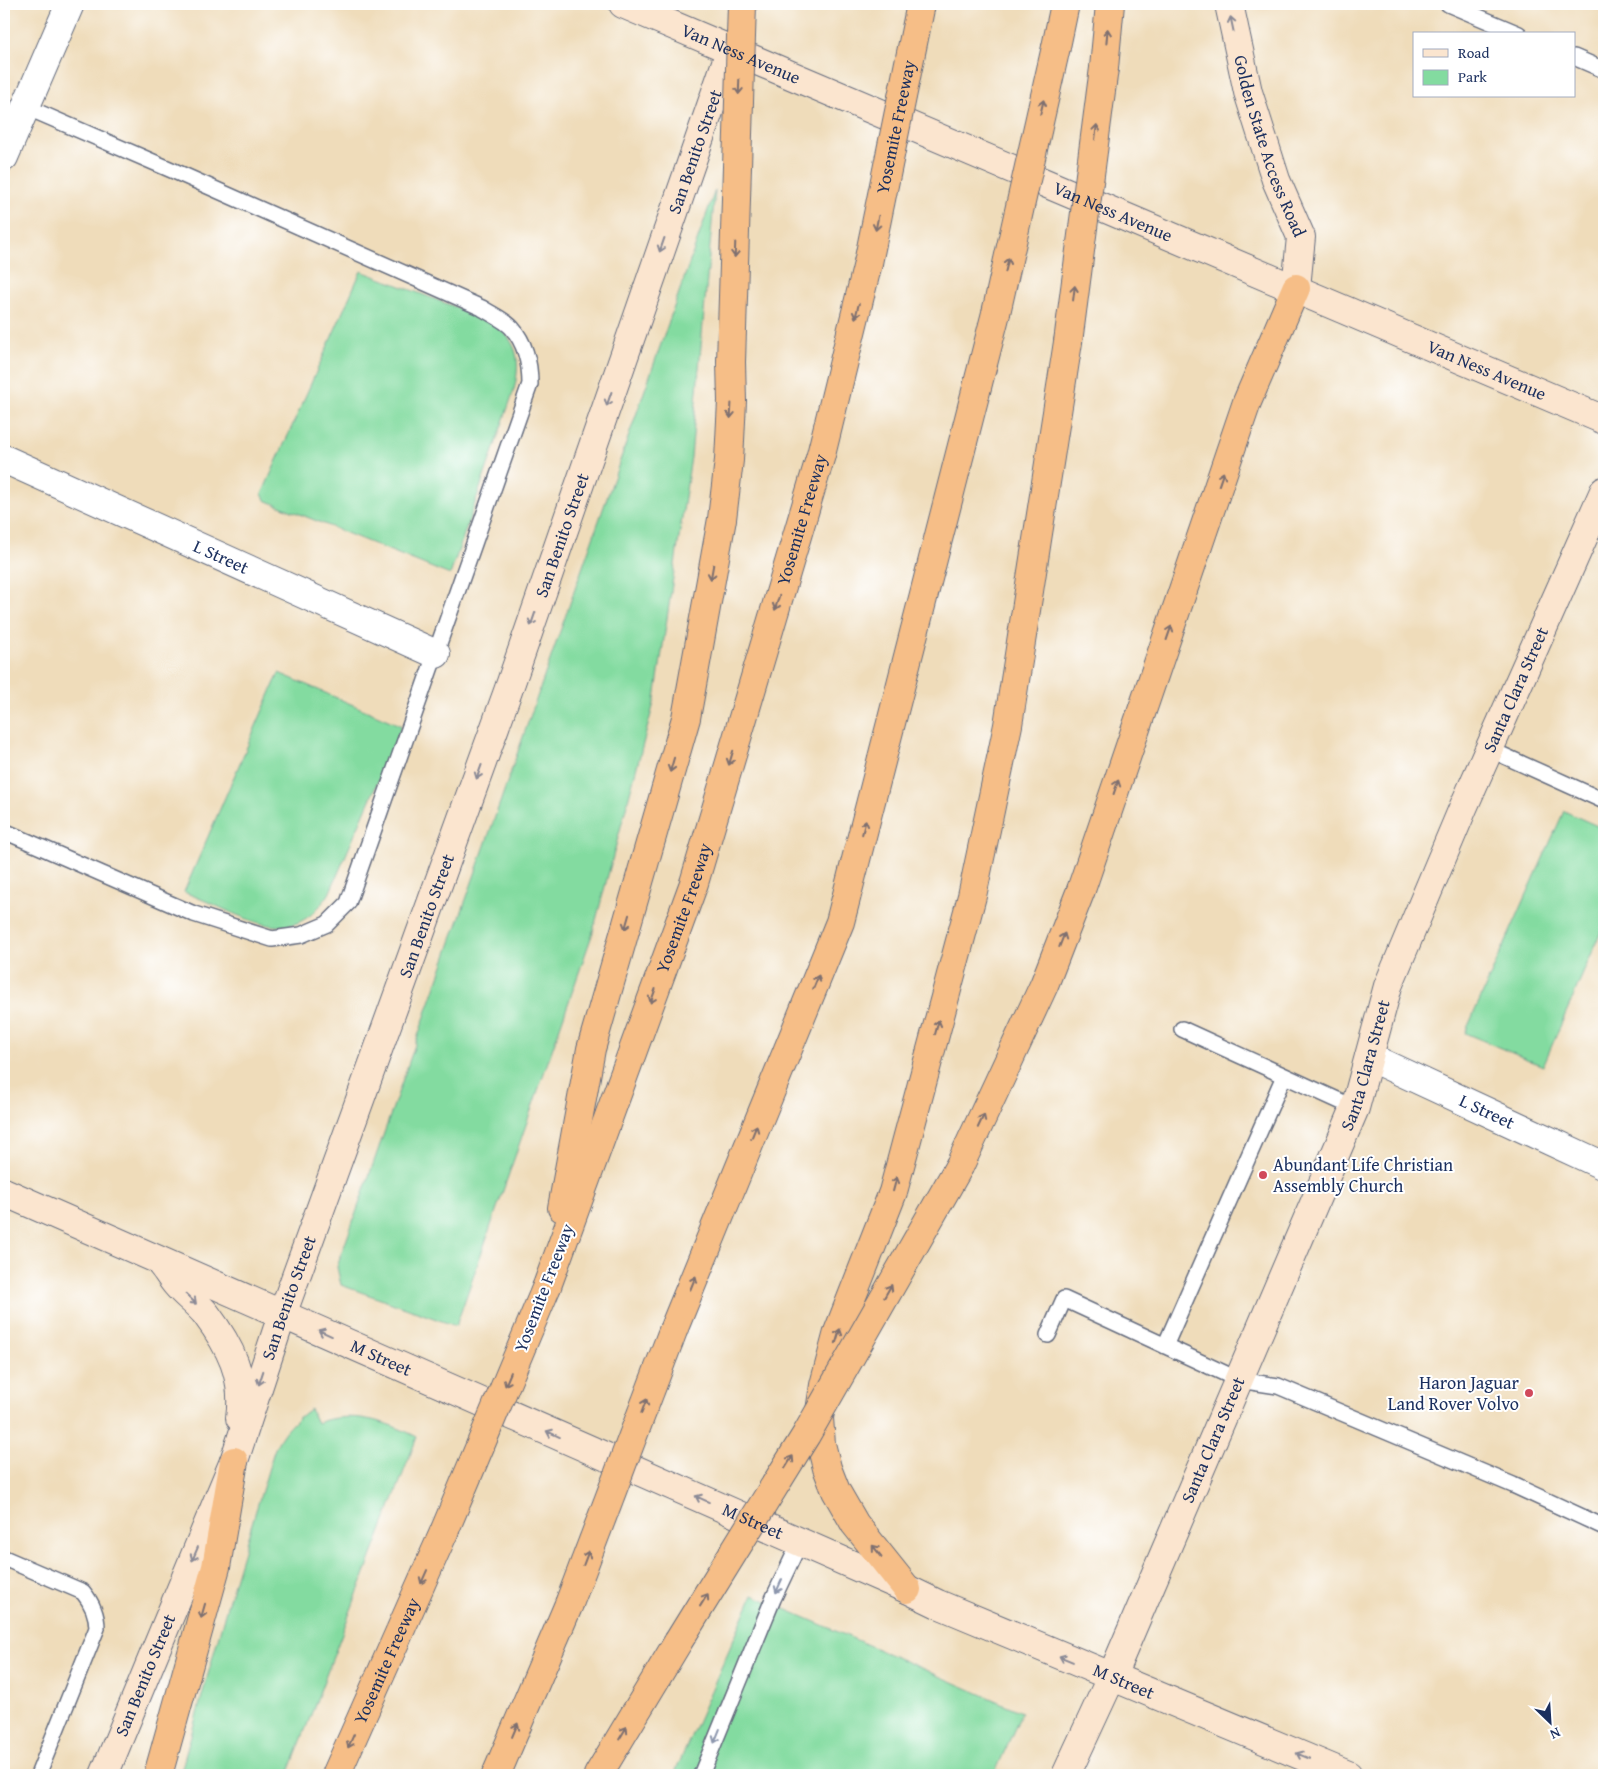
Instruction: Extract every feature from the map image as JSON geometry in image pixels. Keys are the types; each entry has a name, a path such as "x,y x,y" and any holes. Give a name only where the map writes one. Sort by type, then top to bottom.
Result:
{"highway":[{"path":"730,50 743,4"},
{"path":"547,1286 591,1049 686,718 722,519 732,401 731,362 743,4"},
{"name":"Yosemite Freeway","path":"336,1775 444,1532 547,1286 694,884 821,455 868,263 921,4"},
{"path":"496,1775 569,1604 674,1328 840,922 996,313 1065,4"},
{"path":"907,1589 855,1524 836,1491 827,1468 822,1444 820,1418 824,1386 838,1332 893,1192 972,896 1008,725 1068,342 1104,68 1110,4"},
{"path":"598,1775 806,1435 960,1165 1044,985 1081,890 1247,402 1296,288"},
{"path":"158,1775 216,1567 234,1461"}],"street":[{"path":"4,158 70,4"},
{"name":"Van Ness Avenue","path":"623,4 1604,420"},
{"name":"Golden State Access Road","path":"1228,4 1248,92 1276,180 1300,237 1296,288"},
{"name":"San Benito Street","path":"104,1775 234,1461 282,1315 508,691 730,50"},
{"name":"L Street","path":"4,459 436,654"},
{"name":"Santa Clara Street","path":"1066,1775 1111,1678 1355,1108 1388,986 1489,749 1604,491"},
{"name":"L Street","path":"1369,1057 1604,1166"},
{"name":"M Street","path":"4,1192 947,1608 1111,1678 1348,1775"},
{"path":"160,1261 176,1284 205,1313 227,1346 240,1375 243,1401 234,1461"}],"lane":[{"path":"1448,4 1514,32"},
{"path":"1576,58 1604,70"},
{"path":"4,831 194,914 272,939 302,935 327,924 348,904 530,384 530,366 522,344 512,327 482,308 26,107"},
{"path":"1489,749 1604,801"},
{"path":"1182,1029 1355,1108"},
{"path":"1165,1346 1284,1076"},
{"path":"1048,1335 1064,1299 1239,1380 1278,1386 1512,1485 1604,1527"},
{"path":"701,1775 773,1599 800,1542"},
{"path":"4,1558 83,1592 97,1616 97,1628 38,1775"}],"green space":[{"path":"715,190 691,457 655,699 592,935 456,1326 341,1285 337,1267"},
{"path":"361,271 487,319 505,333 515,349 517,368 514,390 450,575 265,500 262,494"},
{"path":"279,673 402,726 329,894 318,908 307,917 296,923 272,926 245,918 184,892"},
{"path":"1564,811 1604,829 1604,925 1543,1066 1465,1033"},
{"path":"310,1409 317,1423 342,1417 355,1417 393,1426 417,1437 288,1775 180,1775 227,1606 274,1451 288,1428"},
{"path":"753,1595 1022,1712 994,1775 674,1775"}],"place":[{"name":"Abundant Life Christian Assembly Church","path":"1263,1175"},
{"name":"Haron Jaguar Land Rover Volvo","path":"1529,1393"}]}
